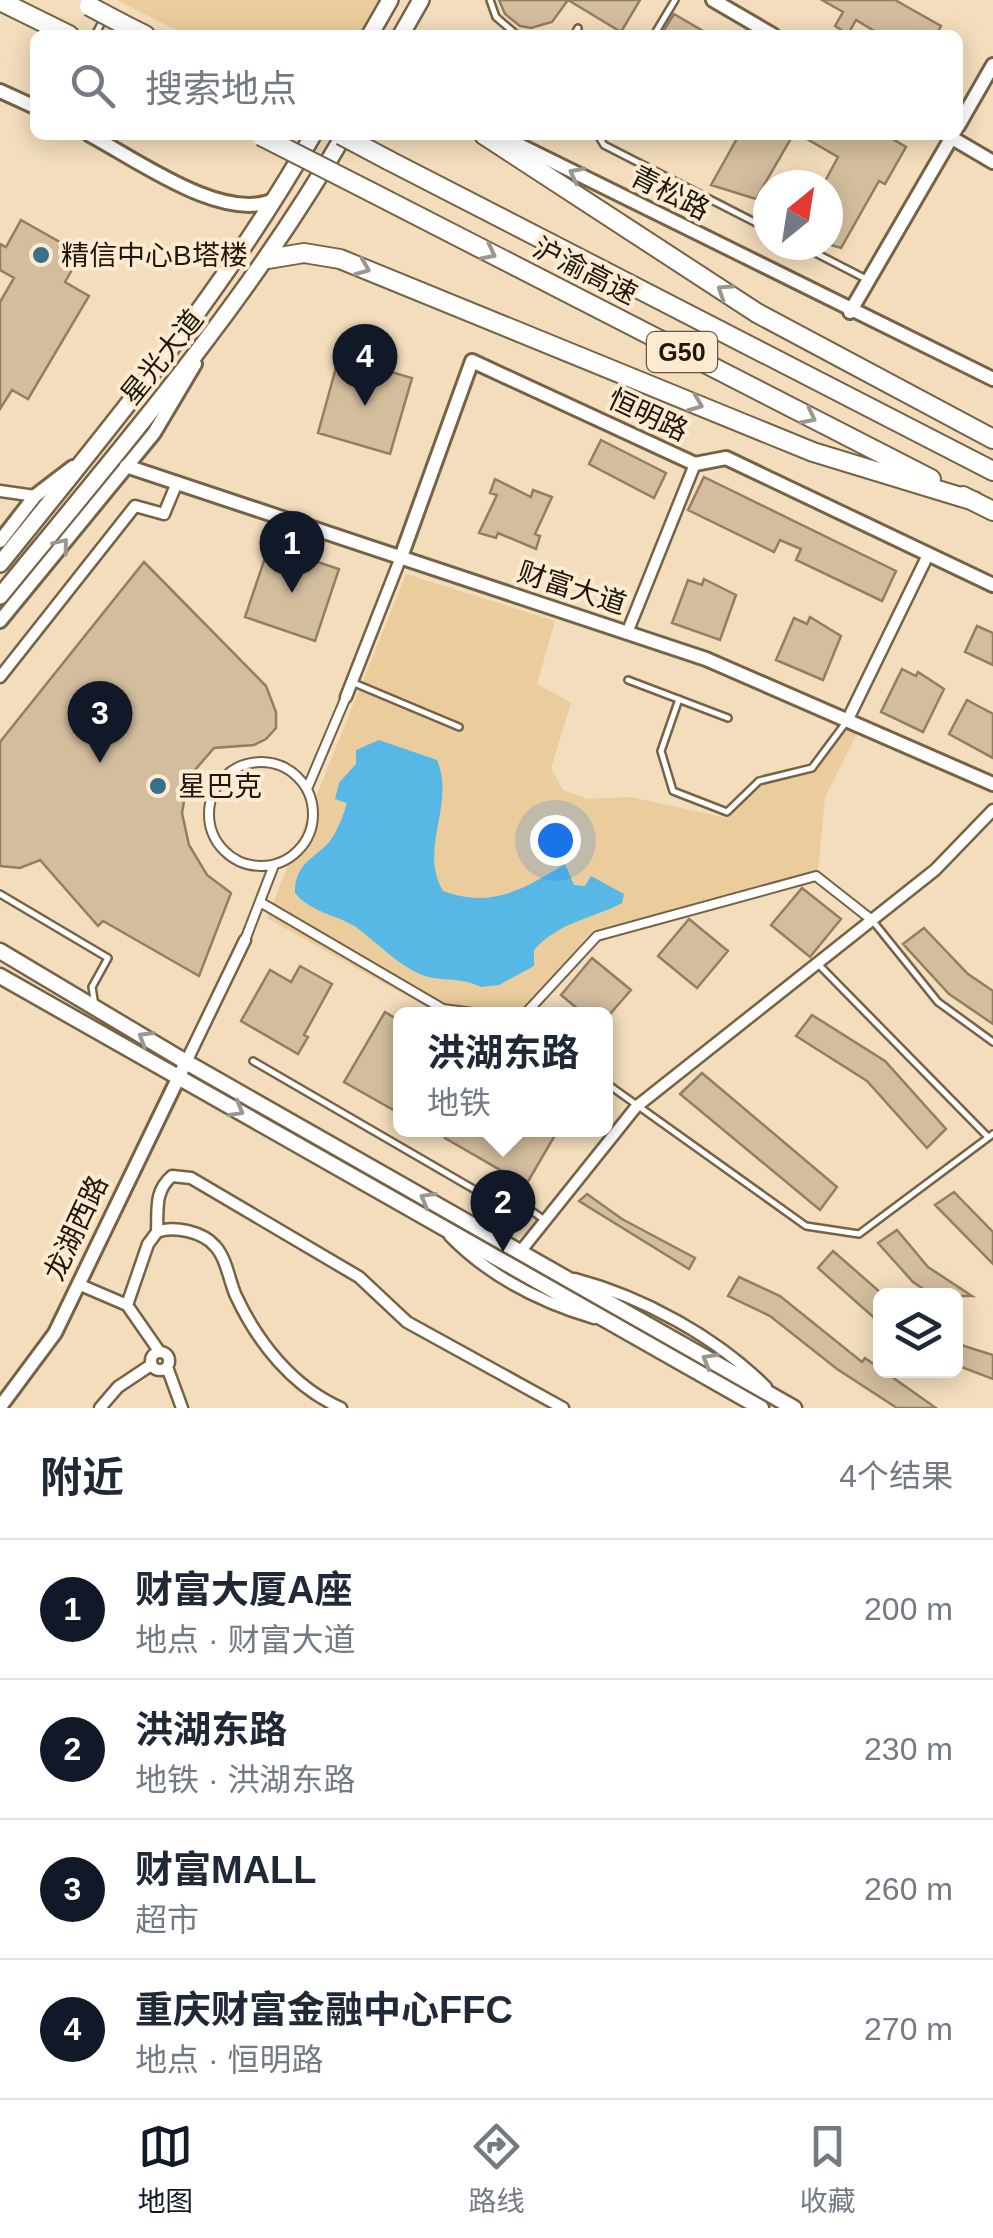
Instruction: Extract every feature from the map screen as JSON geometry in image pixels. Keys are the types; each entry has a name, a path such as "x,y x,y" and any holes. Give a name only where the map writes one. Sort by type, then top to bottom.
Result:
{"highway":[{"path":"0,1 58,30"},
{"path":"82,3 136,30"},
{"name":"沪渝高速","path":"270,140 993,511"},
{"name":"沪渝高速","path":"351,140 993,471"},
{"path":"492,140 757,313 993,439"},
{"path":"268,260 304,253 340,259 813,452 974,501"}],"main road":[{"path":"373,30 390,0"},
{"path":"404,30 421,0"},
{"name":"星光大道","path":"0,564 189,329 276,199 310,140"},
{"name":"星光大道","path":"0,596 206,345 268,260 339,140"},
{"path":"0,951 186,1062 794,1408"},
{"path":"0,976 761,1408"},
{"path":"733,1392 740,1408"}],"street":[{"path":"712,0 764,30"},
{"path":"963,115 993,65"},
{"path":"0,90 30,105"},
{"path":"100,140 231,207 259,207 276,199"},
{"name":"青松路","path":"509,140 850,312 993,378"},
{"path":"850,312 948,140"},
{"path":"962,140 993,162"},
{"path":"0,620 154,433 206,345"},
{"name":"恒明路","path":"401,557 472,361 695,464 726,458 993,585"},
{"path":"1,535 35,496 87,456"},
{"path":"627,632 695,464"},
{"name":"财富大道","path":"126,466 706,659 993,784"},
{"path":"0,677 135,506 164,514 176,485"},
{"path":"0,492 35,496"},
{"path":"848,719 928,555"},
{"path":"307,789 401,557"},
{"path":"256,762 289,770 307,789 314,814 312,831 290,858 274,866 256,867 225,852 209,823 215,790 225,776 256,762"},
{"path":"613,1136 636,1107 935,870 993,810"},
{"path":"186,1062 245,940 274,866"},
{"path":"532,1007 597,936 816,876 872,920"},
{"path":"260,902 440,1007"},
{"name":"龙湖西路","path":"0,1407 55,1333 186,1062"},
{"path":"520,1252 612,1137"},
{"path":"127,1306 157,1232 158,1198 166,1180 172,1176 191,1178 358,1277 406,1322 563,1408"},
{"path":"157,1232 171,1228 212,1243 241,1306 276,1359 314,1393 341,1408"},
{"path":"78,1284 127,1306 159,1352 168,1358 167,1366 182,1408"},
{"path":"152,1365 152,1356 159,1352"},
{"path":"152,1365 159,1370 167,1366"},
{"path":"100,1408 118,1387 152,1365"}],"lane":[{"path":"490,0 496,17 512,30"},
{"path":"657,30 675,0"},
{"path":"101,30 115,18"},
{"path":"601,140 753,221"},
{"path":"830,260 869,280"},
{"path":"628,680 728,718"},
{"path":"352,682 459,728"},
{"path":"679,699 661,751 673,791 727,812 759,781 812,768 848,719"},
{"path":"0,894 108,958 92,987 95,1009"},
{"path":"872,920 938,1002 993,1042"},
{"path":"613,1089 806,1226 859,1234 991,1136 818,963"},
{"path":"253,1061 489,1198 511,1196 545,1221"}],"shaded area":[{"path":"117,0 380,0 363,30 176,30"},
{"path":"406,574 555,621 537,684 571,703 551,768 563,790 587,799 631,797 727,818 762,784 815,770 846,728 857,733 825,797 818,872 593,930 525,1007 426,1007 267,918"}],"water":[{"path":"379,740 437,760 442,793 434,859 443,891 477,898 507,894 565,864 574,885 585,886 591,876 624,894 622,903 544,940 534,950 534,966 499,985 481,987 420,974 356,927 309,905 295,893 298,875 338,828 347,803 335,799 339,783 356,764 356,750"}],"building":[{"path":"499,0 568,0 552,22 531,28 520,26 505,14"},
{"path":"568,0 640,0 622,30"},
{"path":"822,0 895,0 941,26 939,30 873,30 856,20 850,30 842,30 835,26 843,12"},
{"path":"674,14 701,30 664,30"},
{"path":"736,140 790,140 773,170 753,170 753,198 711,185"},
{"path":"809,140 894,140 906,147 885,184 879,181 843,244 843,170 831,170 838,157"},
{"path":"21,220 81,254 65,282 89,296 28,399 12,390 0,409 0,302 14,278 0,270 0,244 6,247"},
{"path":"339,357 412,378 390,454 318,433"},
{"path":"601,440 666,473 654,498 589,464"},
{"path":"704,477 896,571 882,601 796,560 801,549 780,540 774,552 688,510"},
{"path":"495,479 531,497 533,490 552,497 535,534 540,536 536,549 498,533 496,538 479,533 497,495 490,493"},
{"path":"269,546 339,569 315,641 245,617"},
{"path":"144,562 266,686 276,712 276,728 266,739 254,745 214,748 188,778 182,813 189,845 207,875 231,893 199,976 103,921 98,926 40,860 20,868 0,866 0,742"},
{"path":"704,579 736,595 720,640 672,623 688,580 702,585"},
{"path":"810,617 841,636 823,680 776,660 794,618 807,624"},
{"path":"977,626 993,633 993,665 965,652"},
{"path":"902,669 916,676 918,672 944,689 923,732 881,712"},
{"path":"967,700 993,714 993,758 949,734"},
{"path":"802,888 841,919 810,957 771,925"},
{"path":"689,919 728,951 697,988 658,956"},
{"path":"924,928 968,974 993,991 993,1024 949,994 903,944"},
{"path":"592,958 631,990 613,1011 613,1007 576,1007 561,995"},
{"path":"300,966 332,984 298,1054 241,1021 270,970 291,982"},
{"path":"385,1012 393,1017 393,1110 344,1082"},
{"path":"812,1015 885,1061 946,1129 927,1148 867,1081 796,1036"},
{"path":"702,1073 837,1187 820,1210 680,1094"},
{"path":"446,1137 554,1137 526,1185"},
{"path":"954,1192 993,1232 993,1264 935,1205"},
{"path":"587,1194 622,1219 695,1258 689,1269 579,1201"},
{"path":"897,1230 928,1267 960,1288 922,1288 878,1243"},
{"path":"833,1251 875,1288 873,1317 818,1268"},
{"path":"739,1277 780,1296 862,1362 865,1358 873,1364 873,1378 893,1378 936,1408 897,1408 837,1369 770,1316 728,1296"},
{"path":"963,1346 993,1355 993,1379 963,1368"}],"place":[{"name":"精信中心B塔楼","path":"41,255"},
{"name":"重庆财富金融中心FFC","path":"365,406"},
{"name":"财富大厦A座","path":"292,593"},
{"name":"财富MALL","path":"100,763"},
{"name":"星巴克","path":"158,786"},
{"name":"洪湖东路","path":"503,1252"}]}
